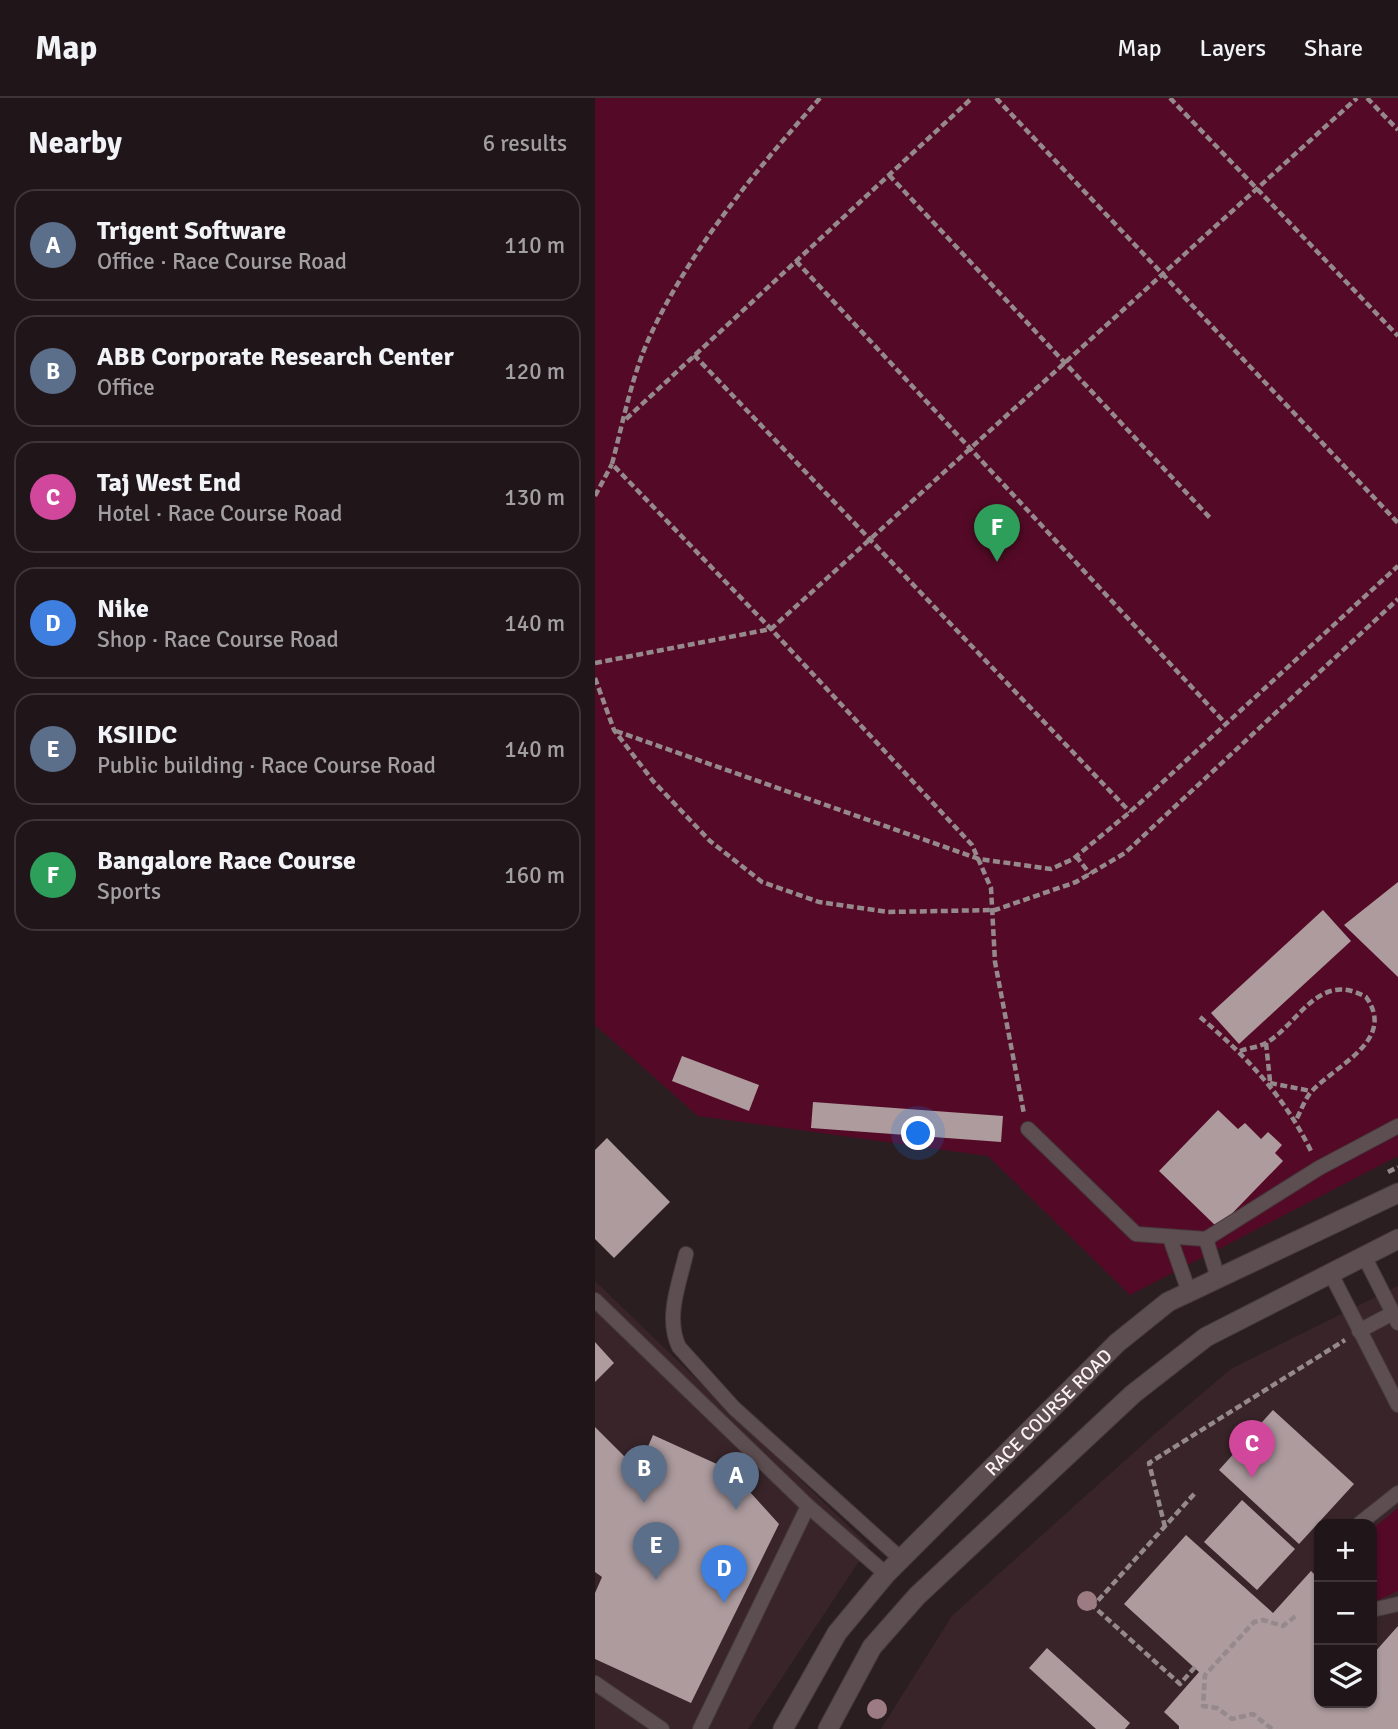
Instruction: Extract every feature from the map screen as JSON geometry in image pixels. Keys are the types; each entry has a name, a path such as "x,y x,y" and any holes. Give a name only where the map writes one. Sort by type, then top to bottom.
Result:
{"main road":[{"name":"RACE COURSE ROAD","path":"783,1729 837,1633 886,1574 1117,1343 1168,1301 1398,1192"},
{"path":"828,1729 872,1647 918,1595 1133,1394 1206,1337 1398,1239"}],"lane":[{"path":"1028,1129 1136,1234 1206,1239 1319,1168 1398,1126"},
{"path":"1170,1238 1189,1292"},
{"path":"1206,1239 1218,1278"},
{"path":"686,1254 672,1312 674,1337 679,1347 734,1408 901,1559"},
{"path":"1359,1331 1396,1318 1364,1256"},
{"path":"1330,1272 1398,1405"},
{"path":"595,1300 808,1506 886,1574"},
{"path":"1365,1519 1398,1493"},
{"path":"700,1729 808,1506"},
{"path":"1377,1609 1398,1604"},
{"path":"595,1683 662,1729"}],"path":[{"path":"595,496 611,464 650,337 700,249 772,152 820,98"},
{"path":"624,421 972,98"},
{"path":"996,98 1398,523"},
{"path":"1170,98 1398,336"},
{"path":"595,663 771,629 1357,98"},
{"path":"1367,98 1398,130"},
{"path":"889,175 1211,519"},
{"path":"796,261 1226,724"},
{"path":"694,355 1131,812"},
{"path":"611,464 771,629 972,845 992,888 995,910 995,962 1017,1087 1028,1129"},
{"path":"614,730 979,859 1051,869 1076,856 1131,812 1398,566"},
{"path":"595,678 614,730 653,781 710,841 762,882 819,902 888,912 995,910 1076,882 1125,853 1398,599"},
{"path":"1076,856 1090,874"},
{"path":"1240,1051 1266,1043 1319,996 1346,989 1366,996 1375,1016 1370,1037 1361,1050 1311,1091 1296,1120"},
{"path":"1201,1017 1270,1082 1296,1120 1319,1168"},
{"path":"1266,1043 1270,1082"},
{"path":"1270,1082 1311,1091"},
{"path":"1165,1527 1149,1463 1359,1331"},
{"path":"1195,1493 1093,1606 1179,1684 1195,1667"},
{"path":"1272,1729 1253,1714 1232,1719 1217,1708 1203,1706 1205,1675 1254,1622 1263,1620 1283,1626 1297,1615"}],"shaded area":[{"path":"595,98 1398,98 1398,1156 1130,1295 988,1156 698,1116 595,1025"},
{"path":"595,1281 869,1546 748,1729 595,1729"},
{"path":"1398,1286 1398,1729 881,1729 952,1616 1231,1369"},
{"path":"1398,1508 1398,1591 1377,1601 1377,1582 1377,1525"}],"building":[{"path":"1398,882 1398,977 1344,925"},
{"path":"1323,910 1351,941 1239,1044 1211,1013"},
{"path":"682,1056 759,1085 749,1111 672,1081"},
{"path":"813,1102 1003,1116 1001,1142 811,1128"},
{"path":"1218,1110 1238,1129 1245,1123 1261,1139 1268,1132 1282,1145 1275,1153 1283,1161 1218,1228 1159,1171"},
{"path":"607,1138 670,1202 614,1258 595,1239 595,1150"},
{"path":"595,1342 614,1363 595,1382"},
{"path":"1273,1410 1354,1484 1322,1519 1314,1519 1314,1528 1299,1544 1219,1470"},
{"path":"595,1427 638,1470 653,1435 730,1470 779,1524 691,1703 595,1659 595,1593 602,1577 595,1572"},
{"path":"1242,1500 1295,1549 1257,1590 1204,1542"},
{"path":"1186,1535 1273,1613 1311,1571 1314,1574 1314,1708 1377,1708 1377,1650 1398,1626 1398,1729 1179,1729 1164,1712 1199,1672 1124,1604"},
{"path":"1047,1648 1130,1723 1125,1729 1096,1729 1029,1668"}],"place":[{"name":"Bangalore Race Course","path":"997,562"},
{"name":"Taj West End","path":"1252,1478"},
{"name":"ABB Corporate Research Center","path":"644,1503"},
{"name":"Trigent Software","path":"736,1510"},
{"name":"KSIIDC","path":"656,1580"},
{"name":"Nike","path":"724,1603"}]}
